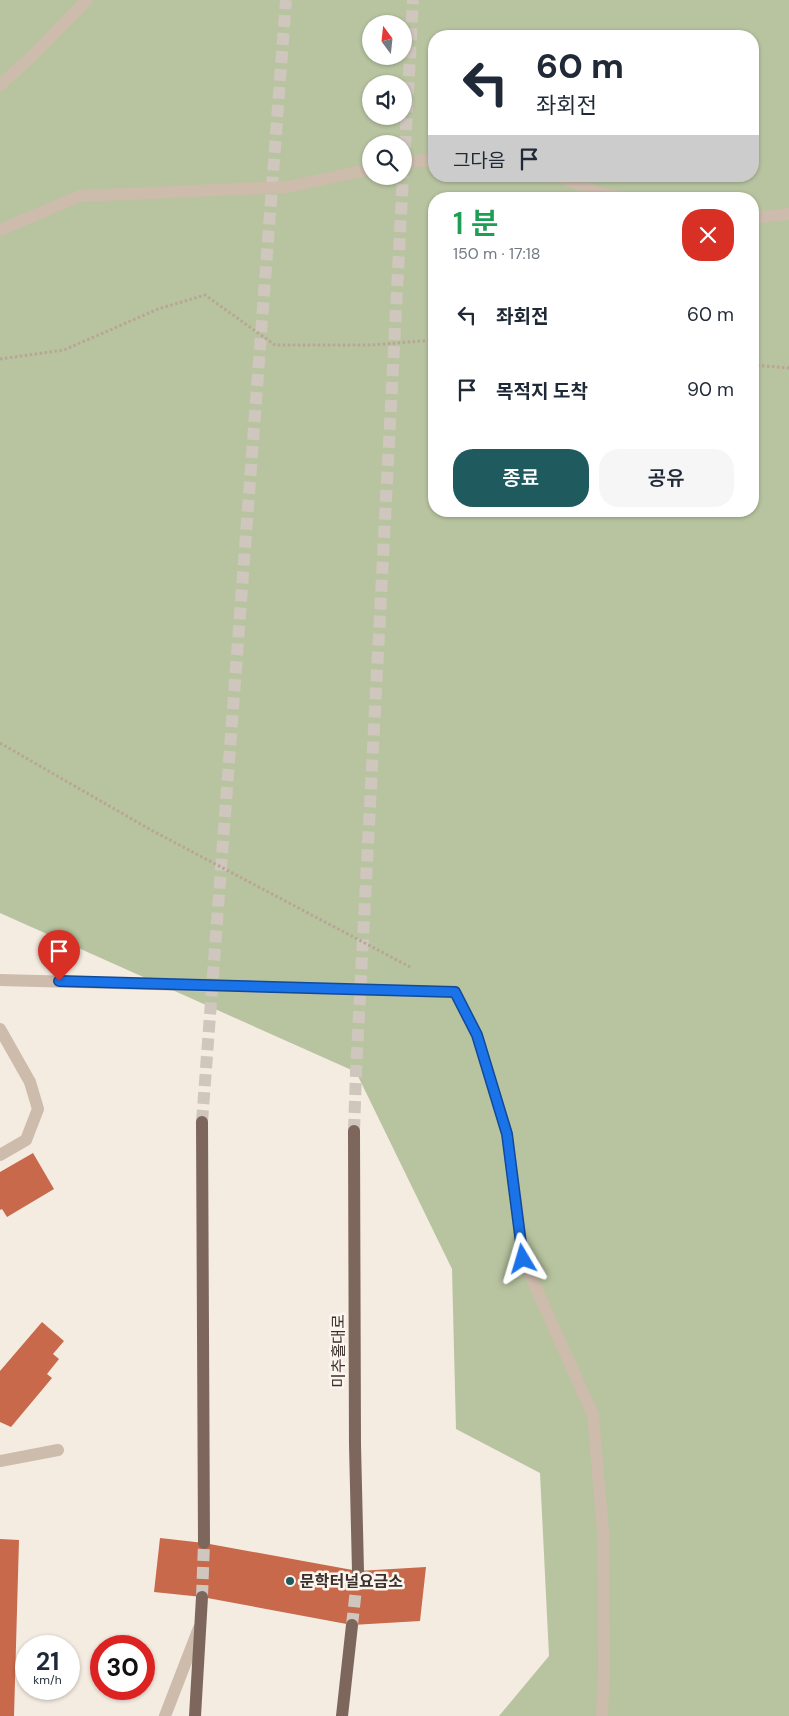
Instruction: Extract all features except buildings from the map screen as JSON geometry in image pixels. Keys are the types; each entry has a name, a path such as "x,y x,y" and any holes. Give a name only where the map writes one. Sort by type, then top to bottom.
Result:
{"main road":[{"path":"202,1122 204,1543"},
{"name":"미추홀대로","path":"354,1131 355,1436 358,1571"},
{"path":"195,1716 202,1597"},
{"path":"342,1716 352,1625"}],"street":[{"path":"0,85 88,0"},
{"path":"412,161 428,160"},
{"path":"0,230 80,196 287,187 362,171"},
{"path":"572,182 597,192"},
{"path":"759,217 789,214"},
{"path":"0,980 455,992 477,1035 507,1134 523,1259 594,1416 603,1532 604,1667 602,1716"},
{"path":"0,1029 30,1082 38,1109 26,1140 0,1155"},
{"path":"0,1461 58,1450"},
{"path":"165,1716 201,1624"}],"path":[{"path":"0,358 64,350 158,309 205,294 276,345 372,346 428,341"},
{"path":"759,366 789,368"},
{"path":"0,743 151,830 420,973"}],"green space":[{"path":"0,0 789,0 789,1716 499,1716 549,1656 540,1473 456,1429 452,1269 356,1072 0,913"}],"tunnel":[{"path":"202,1122 286,0"},
{"path":"406,135 413,0"},
{"path":"354,1131 403,185"},
{"path":"202,1597 204,1543"},
{"path":"352,1625 358,1571"}],"place":[{"name":"문학터널요금소","path":"290,1581"}],"route":[{"path":"59,981 455,992 477,1035 507,1134 523,1259"}]}
